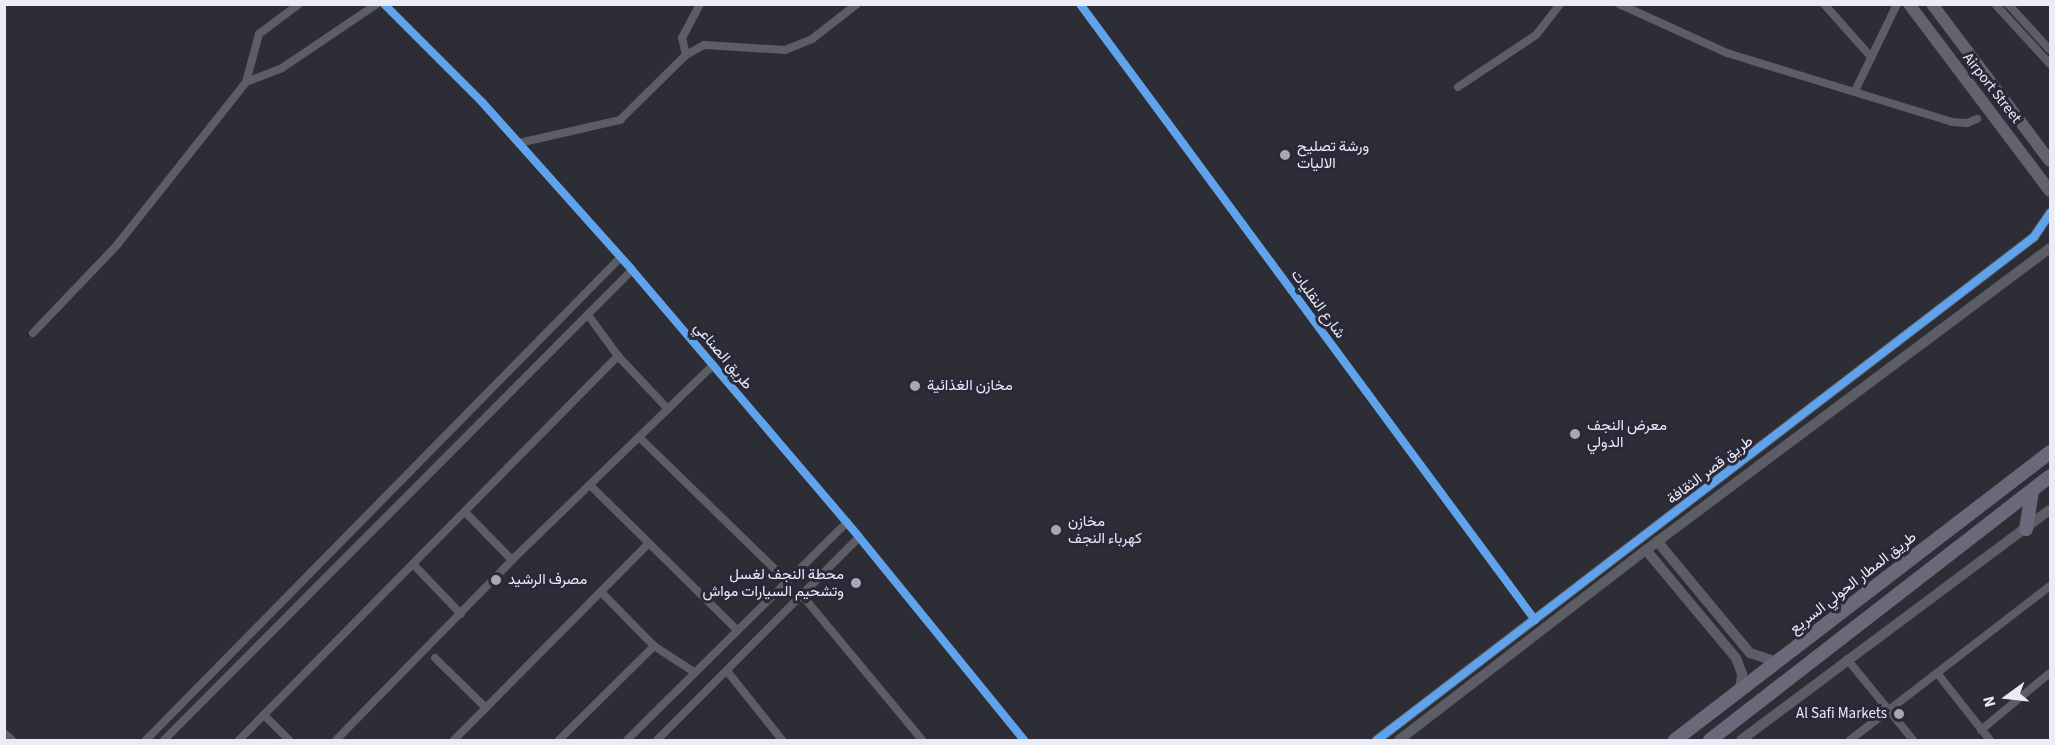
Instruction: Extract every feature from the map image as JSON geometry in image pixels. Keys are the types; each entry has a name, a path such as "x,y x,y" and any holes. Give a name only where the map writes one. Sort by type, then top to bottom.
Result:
{"highway":[{"name":"طريق المطار الحولي السريع","path":"1675,741 2050,452"},
{"path":"1695,725 1705,728 1708,741 2050,476"},
{"path":"2026,529 2032,491"},
{"path":"1735,694 1729,711 1743,716"}],"main road":[{"name":"Airport Street","path":"1932,4 2050,161"},
{"name":"Airport Street","path":"1913,7 2050,192"}],"street":[{"path":"33,333 117,245 246,82 259,34 299,4"},
{"path":"246,82 282,68 377,4"},
{"name":"طريق الصناعي","path":"384,4 519,143 632,270 847,522 1024,741"},
{"path":"686,55 682,38 700,4"},
{"path":"519,143 620,120 686,55 714,43 756,50 785,50 812,39 857,4"},
{"name":"شارع النقليات","path":"1080,4 1535,620"},
{"path":"1458,87 1536,35 1560,4"},
{"path":"1619,4 1727,53 1957,123 1977,119"},
{"path":"1824,4 1871,57"},
{"path":"1855,91 1897,4"},
{"path":"1995,4 2050,64"},
{"path":"2008,4 2050,50"},
{"name":"طريق قصر الثقافة","path":"1377,741 2034,237 2050,213"},
{"name":"طريق قصر الثقافة","path":"1400,741 1646,550 2050,248"},
{"path":"146,741 620,258"},
{"path":"164,741 632,270"},
{"path":"588,315 618,356 668,409"},
{"path":"239,741 466,513 618,356"},
{"path":"336,741 512,560 592,487 639,437 714,365"},
{"path":"488,392 500,403"},
{"path":"639,437 787,581"},
{"path":"592,487 737,630"},
{"path":"1741,741 1847,659 2050,510"},
{"path":"466,513 512,560"},
{"path":"627,741 847,522"},
{"path":"657,741 859,537"},
{"path":"343,540 353,551"},
{"path":"1658,541 1750,653 1777,662"},
{"path":"453,741 648,544"},
{"path":"1646,550 1739,665 1735,694"},
{"path":"413,564 461,614"},
{"path":"1850,741 2050,586"},
{"path":"601,592 654,646 694,672"},
{"path":"801,594 922,741"},
{"path":"560,741 654,646"},
{"path":"1739,665 1747,664 1750,653"},
{"path":"435,658 486,708"},
{"path":"1847,659 1913,741"},
{"path":"727,671 782,741"},
{"path":"1937,674 1990,741"},
{"path":"1981,729 2049,678"},
{"path":"264,715 289,741"},
{"path":"4,733 12,741"}],"cycle path":[{"path":"384,4 482,102 632,270 859,537 1024,740"},
{"path":"1080,4 1535,620"},
{"path":"1377,740 2034,237 2050,213"}],"place":[{"name":"ورشة تصليح الاليات","path":"1285,155"},
{"name":"مخازن الغذائية","path":"915,386"},
{"name":"معرض النجف الدولي","path":"1575,434"},
{"name":"مخازن كهرباء النجف","path":"1056,530"},
{"name":"مصرف الرشيد","path":"496,580"},
{"name":"محطة النجف لغسل وتشحيم السيارات مواش","path":"856,583"},
{"name":"Al Safi Markets","path":"1899,714"}]}
